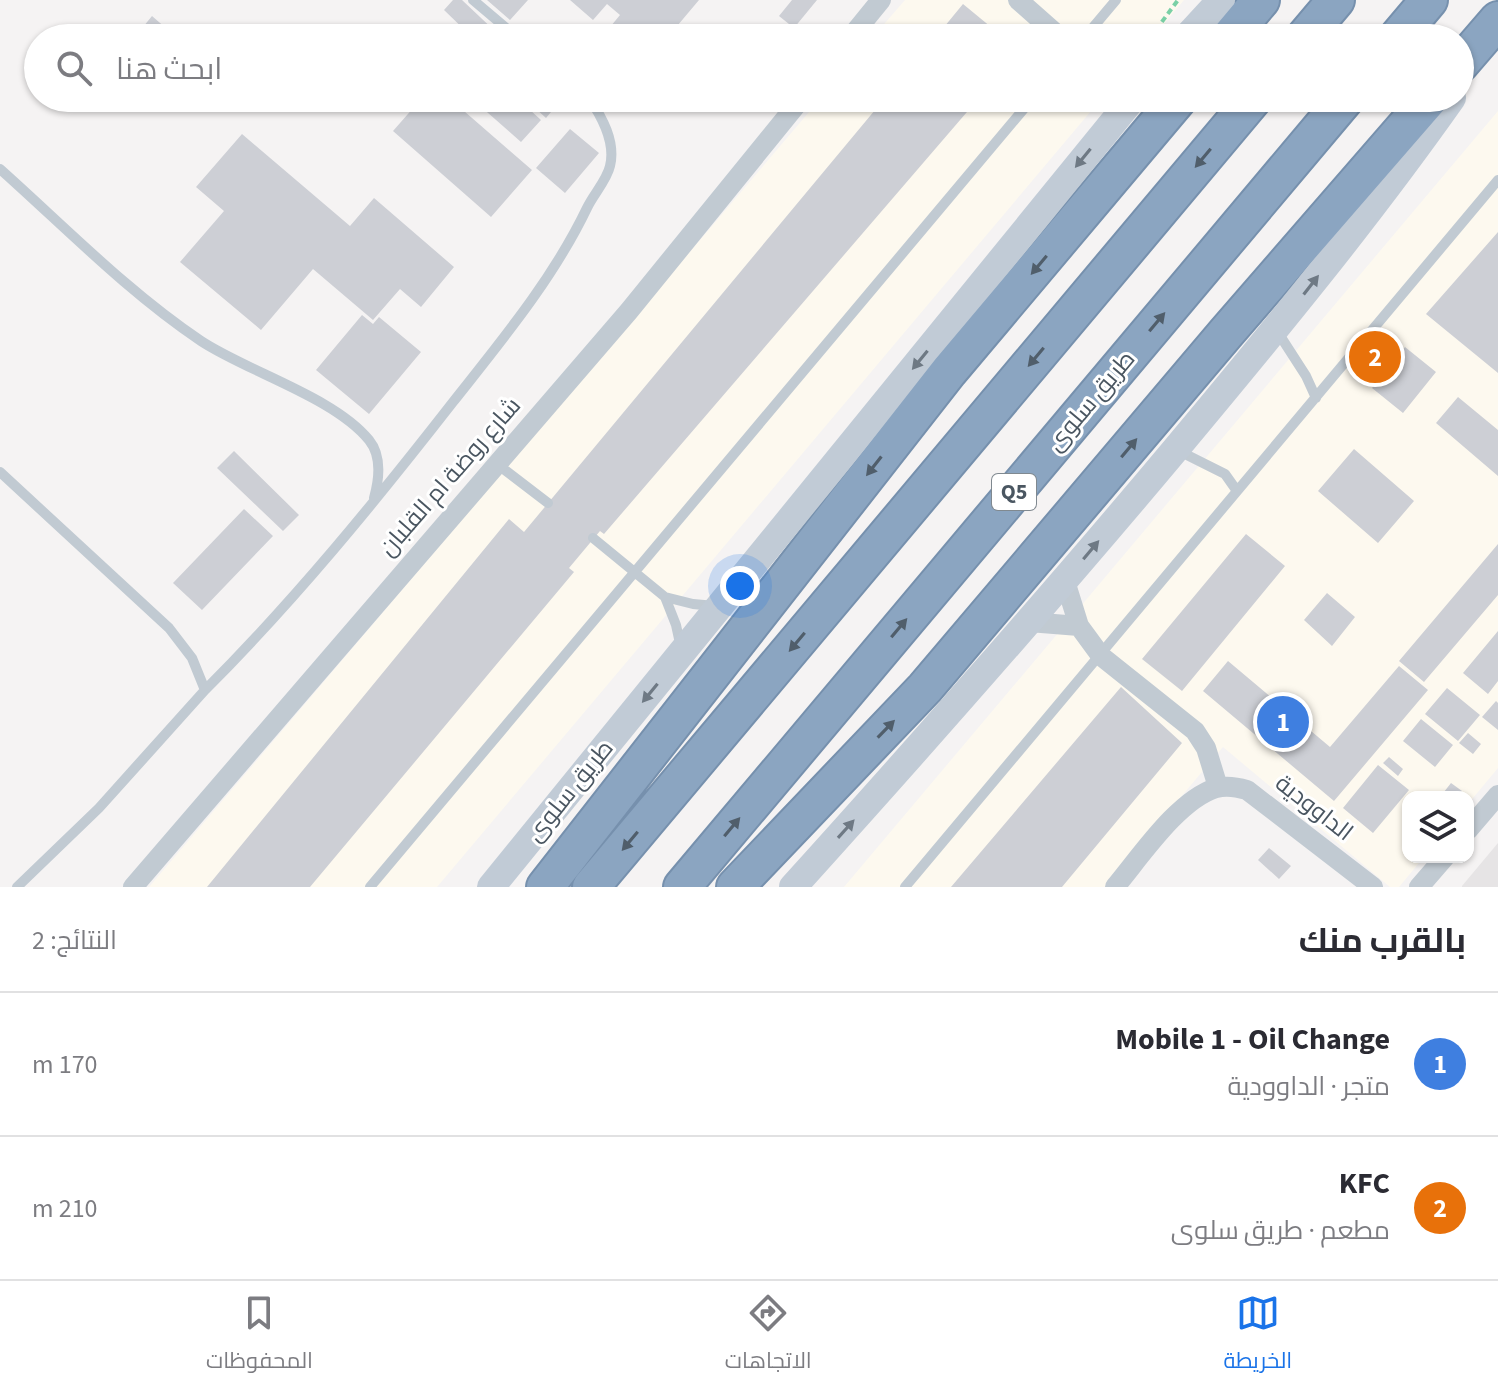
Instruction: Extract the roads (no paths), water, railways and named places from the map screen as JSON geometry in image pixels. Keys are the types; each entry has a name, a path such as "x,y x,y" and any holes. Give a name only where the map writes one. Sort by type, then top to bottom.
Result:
{"highway":[{"path":"1241,24 1261,0"},
{"path":"1316,24 1336,0"},
{"path":"1409,24 1429,0"},
{"path":"1474,48 1498,20"},
{"path":"545,887 949,371 1167,112"},
{"path":"591,887 1242,112"},
{"name":"طريق سلوى","path":"682,887 1334,112"},
{"path":"735,887 925,688 1418,112"}],"main road":[{"path":"1199,24 1221,0"},
{"path":"1474,66 1498,32"},
{"name":"طريق سلوى","path":"491,887 721,606 1108,112"},
{"path":"793,887 1065,581 1277,329 1442,112"}],"street":[{"path":"861,24 881,0"},
{"path":"1018,0 1045,24"},
{"name":"شارع روضة ام القلبان","path":"133,887 629,311 791,112"},
{"path":"1065,581 1079,626 1101,656 1195,731 1206,748 1218,787 1197,797 1167,825 1115,887"},
{"path":"1029,622 1079,626"},
{"name":"الداوودية","path":"1218,787 1232,786 1247,790 1373,887"},
{"path":"1474,823 1498,795"},
{"path":"1419,887 1440,863"}],"lane":[{"path":"473,0 501,24"},
{"path":"1096,24 1116,0"},
{"path":"17,887 99,808 205,690 259,637 371,508 523,313 572,240 610,167 610,146 598,112"},
{"path":"370,887 1021,112"},
{"path":"0,169 164,316 204,343 348,418 371,442 377,459 379,480 371,508"},
{"path":"905,887 1498,180"},
{"path":"1277,329 1316,398"},
{"path":"1175,449 1225,474 1237,491"},
{"path":"496,462 548,503"},
{"path":"0,472 169,628 192,658 205,690"},
{"path":"593,538 665,597 693,604 721,606"},
{"path":"665,597 676,625 681,655"}],"place":[{"name":"KFC","path":"1375,357"},
{"name":"Mobile 1 - Oil Change","path":"1283,722"}]}
